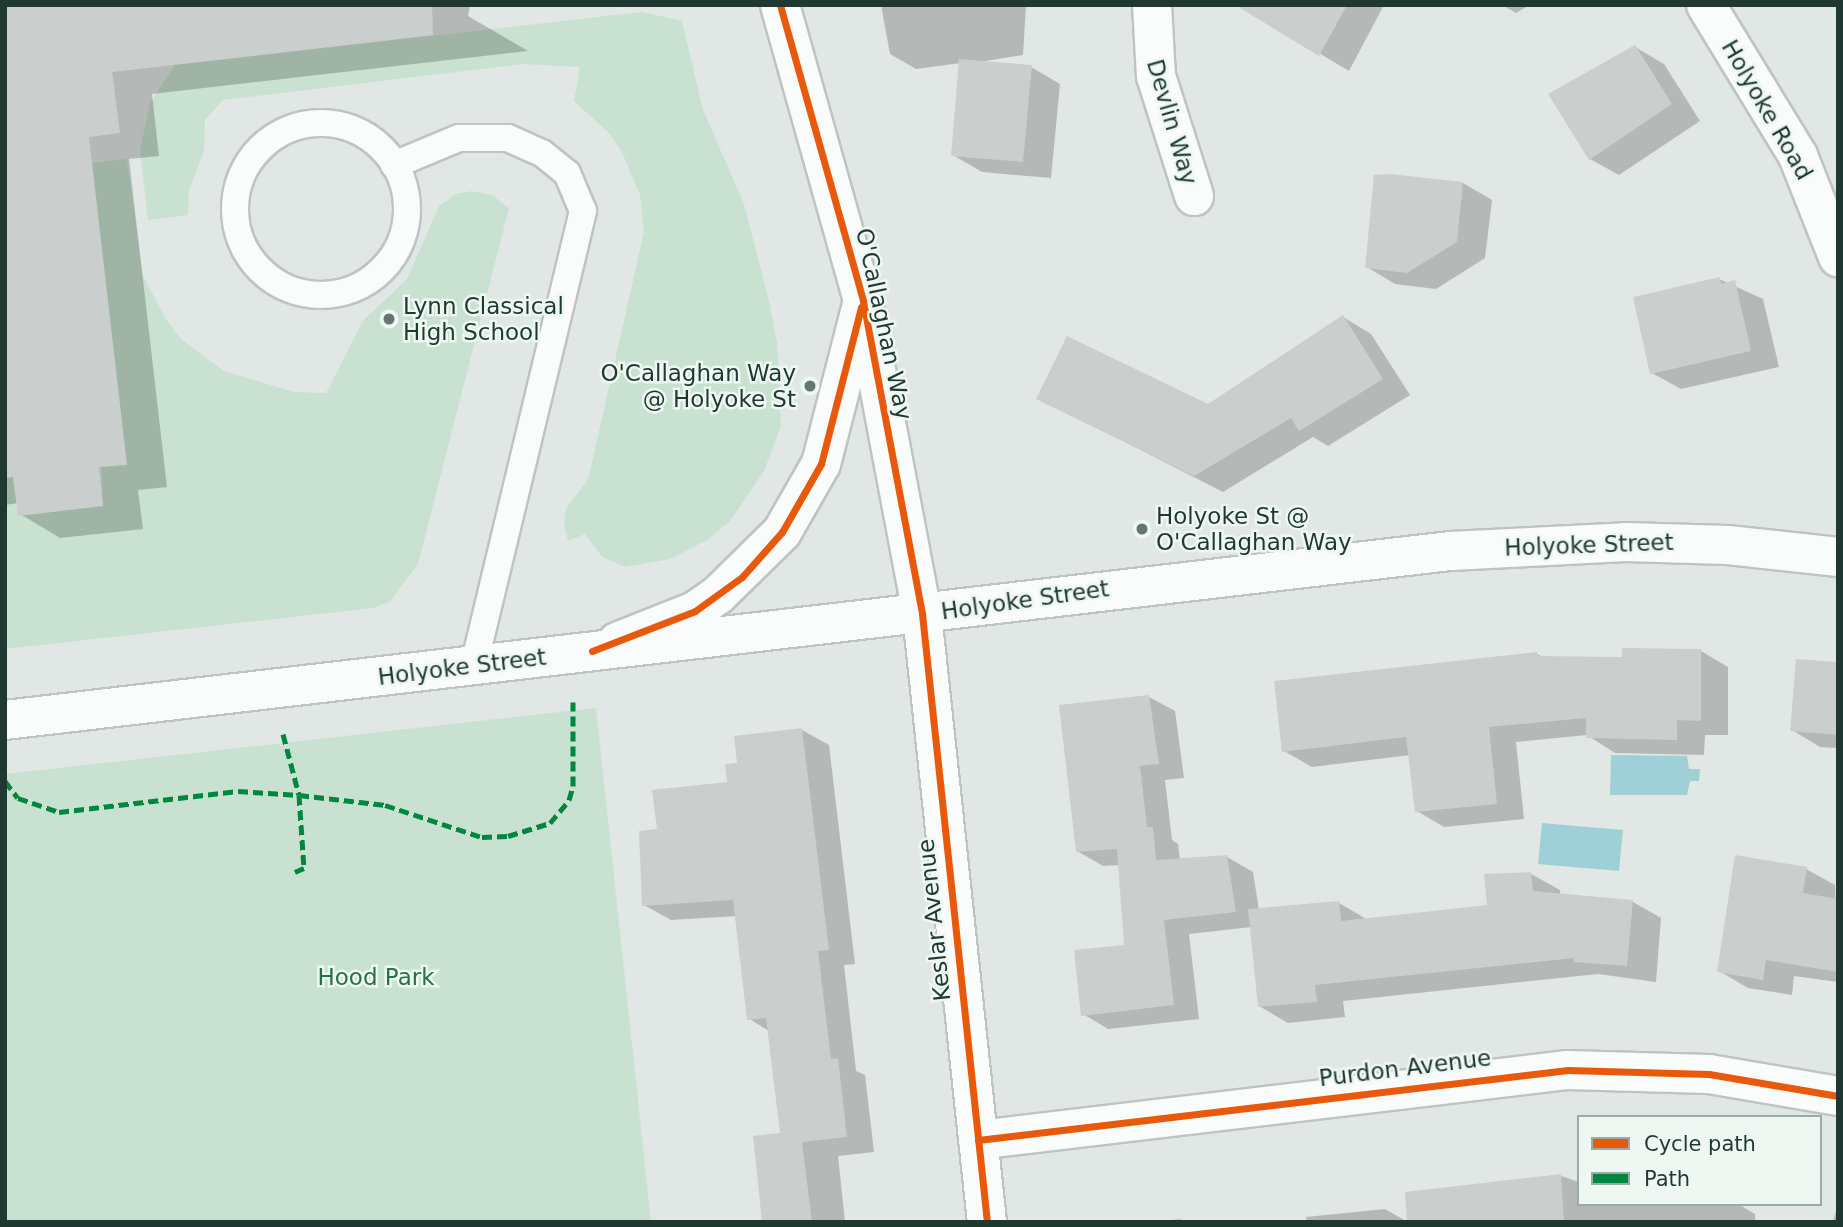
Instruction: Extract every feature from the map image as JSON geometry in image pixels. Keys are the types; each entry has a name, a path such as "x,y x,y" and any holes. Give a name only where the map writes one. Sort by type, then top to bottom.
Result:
{"street":[{"name":"O'Callaghan Way","path":"780,5 863,301 922,614"},
{"name":"Devlin Way","path":"1152,5 1156,76 1194,196"},
{"name":"Holyoke Road","path":"1706,5 1798,156 1838,257"},
{"path":"592,652 695,611 742,576 782,532 821,464 863,301"},
{"name":"Holyoke Street","path":"5,720 922,614 1267,569 1541,545 1680,542 1838,556"},
{"name":"Keslar Avenue","path":"922,614 987,1222"},
{"name":"Purdon Avenue","path":"978,1140 1568,1070 1709,1074 1838,1096"}],"lane":[{"path":"304,124 339,125 371,139 394,165 406,197 404,232 388,263 361,285 328,295 293,291 264,273 242,245 234,212 240,177 258,148 272,137 304,124"},
{"path":"394,165 459,138 508,138 542,153 567,173 583,211 474,665"}],"green space":[{"path":"642,12 682,21 703,110 744,204 777,342 781,426 764,471 730,521 707,540 670,559 625,567 602,557 585,534 568,541 564,524 566,508 588,480 644,232 640,195 622,152 610,134 574,101 580,67 523,64 223,100 205,120 204,151 189,190 188,215 148,220 140,150 150,103 175,65"},
{"path":"127,159 143,276 167,321 182,340 224,371 294,392 326,393 363,321 407,279 439,206 456,194 472,191 492,195 509,208 418,564 390,601 373,608 5,649 5,478 13,477 18,515 103,506 92,163"},
{"name":"Hood Park","path":"596,708 651,1222 5,1222 5,774"}],"water":[{"path":"1611,755 1687,756 1689,769 1700,769 1699,781 1690,781 1687,795 1610,795"},
{"path":"1542,823 1623,830 1619,871 1538,864"}],"building":[{"path":"5,5 432,5 433,35 112,72 120,133 89,137 127,465 99,467 103,506 18,516 13,477 5,478"},
{"path":"1235,5 1347,5 1319,56"},
{"path":"1635,45 1672,104 1589,160 1548,94"},
{"path":"959,59 1032,65 1023,162 951,156"},
{"path":"1390,174 1463,182 1457,242 1407,273 1365,268 1374,175"},
{"path":"1720,277 1721,284 1735,280 1751,351 1650,374 1633,297"},
{"path":"1343,315 1383,379 1299,431 1291,418 1194,476 1036,399 1067,336 1208,404"},
{"path":"1622,648 1701,649 1701,721 1677,720 1677,740 1586,738 1586,718 1489,727 1497,804 1415,812 1406,737 1282,752 1274,681 1537,652 1538,656 1622,657"},
{"path":"1796,659 1838,662 1838,735 1790,731"},
{"path":"1149,695 1159,764 1140,766 1147,827 1153,827 1156,860 1227,855 1236,912 1164,920 1174,1005 1081,1016 1074,950 1124,945 1117,849 1076,852 1059,705"},
{"path":"802,728 829,950 818,951 831,1059 838,1058 847,1137 802,1142 812,1222 762,1222 753,1136 780,1133 766,1018 747,1020 733,900 642,906 639,831 657,829 652,790 727,782 725,764 737,763 734,736"},
{"path":"1735,855 1807,867 1803,893 1838,899 1838,972 1766,960 1763,980 1717,972"},
{"path":"1531,872 1533,891 1633,900 1627,966 1574,962 1574,958 1315,985 1317,1002 1258,1007 1248,909 1339,901 1341,921 1487,905 1484,874"},
{"path":"1561,1174 1564,1222 1407,1222 1405,1192"}],"marked path":[{"path":"283,734 299,795 385,805 482,837 508,836 550,823 569,800 573,786 573,702"},
{"path":"5,781 18,798 59,812 238,791 299,795 304,868 295,872"}],"cycle path":[{"path":"780,5 863,301 922,614 987,1222"},
{"path":"592,651 695,611 742,577 782,532 821,464 861,307"},
{"path":"978,1140 1568,1070 1709,1074 1838,1096"}],"place":[{"name":"Lynn Classical High School","path":"389,319"},
{"name":"O'Callaghan Way @ Holyoke St","path":"810,386"},
{"name":"Holyoke St @ O'Callaghan Way","path":"1142,529"}]}
